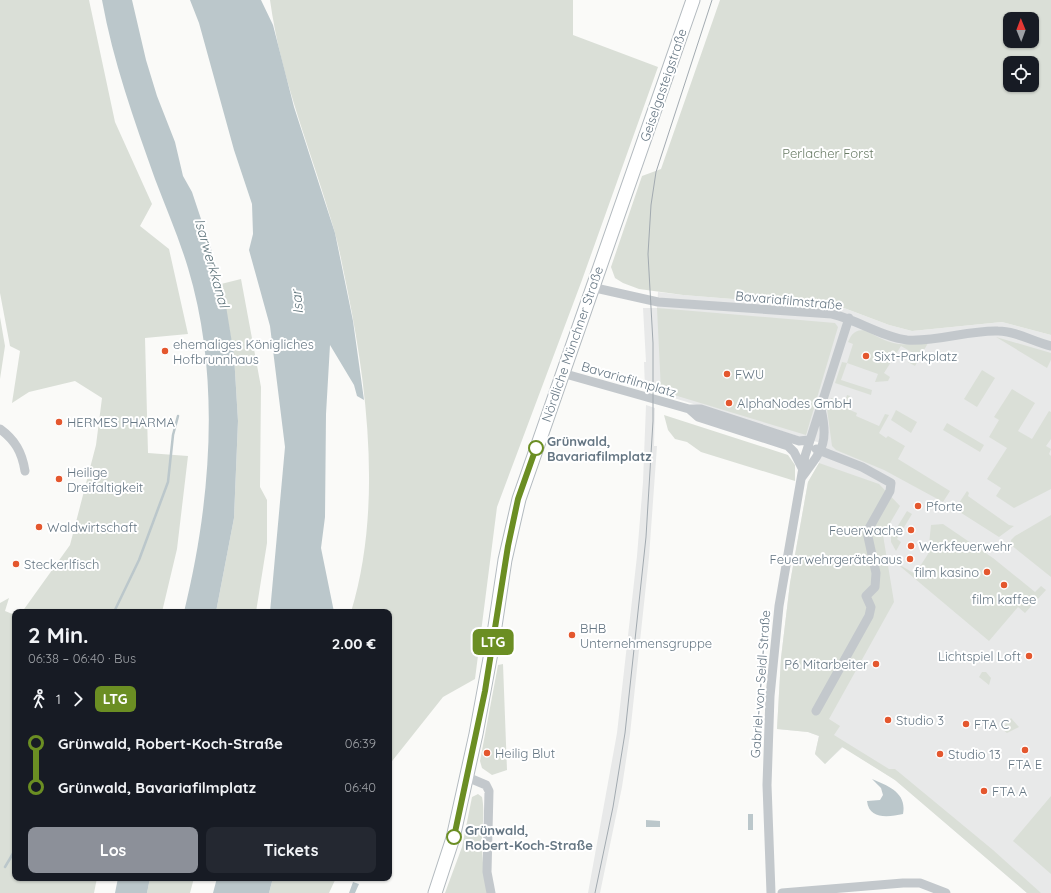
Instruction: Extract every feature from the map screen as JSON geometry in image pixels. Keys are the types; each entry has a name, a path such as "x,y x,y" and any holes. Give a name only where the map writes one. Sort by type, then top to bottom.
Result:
{"main road":[{"name":"Geiselgasteigstraße","path":"633,171 693,0"},
{"name":"Nördliche Münchner Straße","path":"434,893 454,838 485,691 505,560 518,499 633,171"}],"street":[{"name":"Bavariafilmstraße","path":"591,288 658,302 832,314 849,318 892,336 906,340 923,340 1000,330 1051,346"},
{"name":"Gabriel-von-Seidl-Straße","path":"771,893 767,785 772,681 783,577 802,468 809,440 849,318"},
{"name":"Bavariafilmplatz","path":"560,378 689,409 701,410 799,441 809,440"},
{"name":"Gabriel-von-Seidl-Straße","path":"801,478 825,441 820,407"},
{"name":"Bavariafilmplatz","path":"689,409 698,417 788,446 794,452 802,468"},
{"name":"Gabriel-von-Seidl-Straße","path":"816,422 819,450"},
{"path":"0,429 17,444 23,459 25,471"},
{"path":"805,456 819,450 862,467 892,482 890,491 867,532 876,574 875,586 866,596 871,607 869,616 816,712"},
{"path":"467,777 486,785 489,791 487,872 491,893"},
{"path":"782,893 903,883 920,883 946,893"}],"shaded area":[{"path":"658,292 844,308 889,325 912,331 1002,322 1051,335 1051,893 1027,893 895,780 843,747 825,764 815,754 819,736 808,732 777,729 781,658 790,583 808,482 819,463 821,451 827,445 661,394 661,391 645,388 644,362 646,362 643,308 657,308"},
{"path":"646,405 655,408 654,446 657,446 649,557 630,734 622,787 600,893 588,893 617,733 637,556 643,482"}],"green space":[{"path":"0,0 89,0 115,122 152,204 140,226 169,249 188,334 145,338 148,453 188,456 177,549 163,609 24,609 70,545 96,445 102,398 75,381 29,392 12,403 20,351 10,346 0,293"},
{"path":"270,0 573,0 573,35 658,67 582,280 497,507 475,679 443,697 392,761 392,609 352,609 361,573 369,492 366,409 361,368 337,240 298,118 275,30"},
{"name":"Perlacher Forst","path":"720,0 1051,0 1051,335 1002,322 912,331 889,325 844,308 683,295 639,289 623,283 615,278 611,267 642,176 661,169"},
{"path":"241,279 261,387 260,487 267,500 267,543 256,609 217,609 234,518 238,421 234,355 221,284"},
{"path":"657,308 835,323 838,327 806,435 661,391"},
{"path":"0,317 5,346 0,379"},
{"path":"865,330 882,339 895,343 928,343 915,366 908,362 913,353 901,346 884,373 890,377 888,381 875,382 878,374 847,363 853,344 848,342 852,334 856,331"},
{"path":"996,337 1051,353 1051,360 1047,368"},
{"path":"842,362 847,363 841,380 872,390 871,395 835,383"},
{"path":"982,370 995,378 977,407 964,399"},
{"path":"1012,389 1035,403 1018,431 1032,439 1049,411 1051,412 1051,439 1046,446 1051,449 1049,454 1051,456 1051,489 1014,508 996,496 1001,488 987,479 1007,448 989,437 999,420 994,417"},
{"path":"847,395 850,396 845,408 857,413 856,416 879,426 885,414 889,415 879,433 886,438 888,436 905,446 898,459 950,491 943,502 884,470 836,450 832,446 827,409 831,398 845,402"},
{"path":"896,410 917,422 911,433 891,420"},
{"path":"664,415 788,455 795,465 795,481 701,452 687,442 675,439 668,430"},
{"path":"947,423 984,445 980,452 943,430"},
{"path":"819,463 879,484 900,506 883,535 894,602 829,719 840,726 834,735 889,769 895,769 993,850 1041,893 1027,893 895,780 842,747 825,764 815,754 819,736 808,732 777,729 781,658 790,583 808,482"},
{"path":"967,491 969,493 968,496 1009,525 1014,526 999,537 955,509"},
{"path":"907,511 912,514 897,539 901,542 896,551 891,542 891,537"},
{"path":"1051,515 1051,577 1011,545 1011,540 1015,536"},
{"path":"943,524 993,558 1035,592 1041,586 1046,590 1025,613 1018,607 989,641 895,562 915,574 928,554 931,525"},
{"path":"9,598 5,611 12,614 12,881 96,881 94,893 0,893 0,603"},
{"path":"503,664 507,770 492,775 482,768 480,761 498,665"},
{"path":"982,672 986,672 991,678 989,685 979,677"},
{"path":"1011,718 1019,727 1007,733 1002,729"},
{"path":"478,794 482,797 483,803 482,854 487,893 445,893 462,847 472,797"},
{"path":"1051,796 1051,874 1013,841"},
{"path":"149,881 193,881 190,893 147,893"},
{"path":"272,881 335,881 329,893 269,893"}],"water":[{"name":"Isarwerkkanal","path":"102,0 132,0 146,60 157,96 175,142 183,176 192,192 213,255 226,306 234,355 238,421 234,518 217,609 185,609 201,527 206,484 208,440 208,396 205,352 198,310 188,268 177,234 139,135 112,45"},
{"name":"Isar","path":"190,0 261,0 273,25 294,107 335,233 353,321 364,400 357,396 354,385 330,345 326,414 325,517 321,548 333,609 270,609 285,447 270,326 249,250 253,234 252,204 234,150 199,23"},
{"path":"872,779 885,784 895,791 902,801 904,807 903,814 880,816 872,811 867,801 880,800 883,795 881,788"},
{"path":"748,814 753,814 753,830 748,830"},
{"path":"646,820 660,821 660,827 646,827"},
{"path":"117,881 149,881 147,893 115,893"},
{"path":"216,881 272,881 269,893 213,893"},
{"path":"353,882 359,884 355,893 349,893"}],"waterway":[{"path":"115,609 139,560 168,482 173,435 178,416"},
{"path":"5,867 12,855"}],"tram line":[{"path":"595,893 613,807 625,733 646,537 653,421 653,343 648,254 651,205 656,172 712,0"}],"bus line":[{"name":"LTG","path":"454,837 485,691 505,560 518,499 536,448"}],"place":[{"name":"ehemaliges Königliches Hofbrunnhaus","path":"165,351"},
{"name":"Sixt-Parkplatz","path":"866,356"},
{"name":"FWU","path":"727,374"},
{"name":"AlphaNodes GmbH","path":"729,403"},
{"name":"HERMES PHARMA","path":"59,422"},
{"name":"Grünwald, Bavariafilmplatz","path":"536,448"},
{"name":"Heilige Dreifaltigkeit","path":"59,479"},
{"name":"Pforte","path":"918,506"},
{"name":"Waldwirtschaft","path":"39,527"},
{"name":"Feuerwache","path":"911,530"},
{"name":"Werkfeuerwehr","path":"911,546"},
{"name":"Feuerwehrgerätehaus","path":"910,559"},
{"name":"Steckerlfisch","path":"16,564"},
{"name":"film kasino","path":"987,572"},
{"name":"film kaffee","path":"1004,585"},
{"name":"BHB Unternehmensgruppe","path":"572,635"},
{"name":"Lichtspiel Loft","path":"1029,656"},
{"name":"P6 Mitarbeiter","path":"876,664"},
{"name":"Studio 3","path":"888,720"},
{"name":"FTA C","path":"966,724"},
{"name":"FTA E","path":"1025,750"},
{"name":"Heilig Blut","path":"487,753"},
{"name":"Studio 13","path":"940,754"},
{"name":"FTA A","path":"984,791"},
{"name":"Grünwald, Robert-Koch-Straße","path":"454,837"}]}
